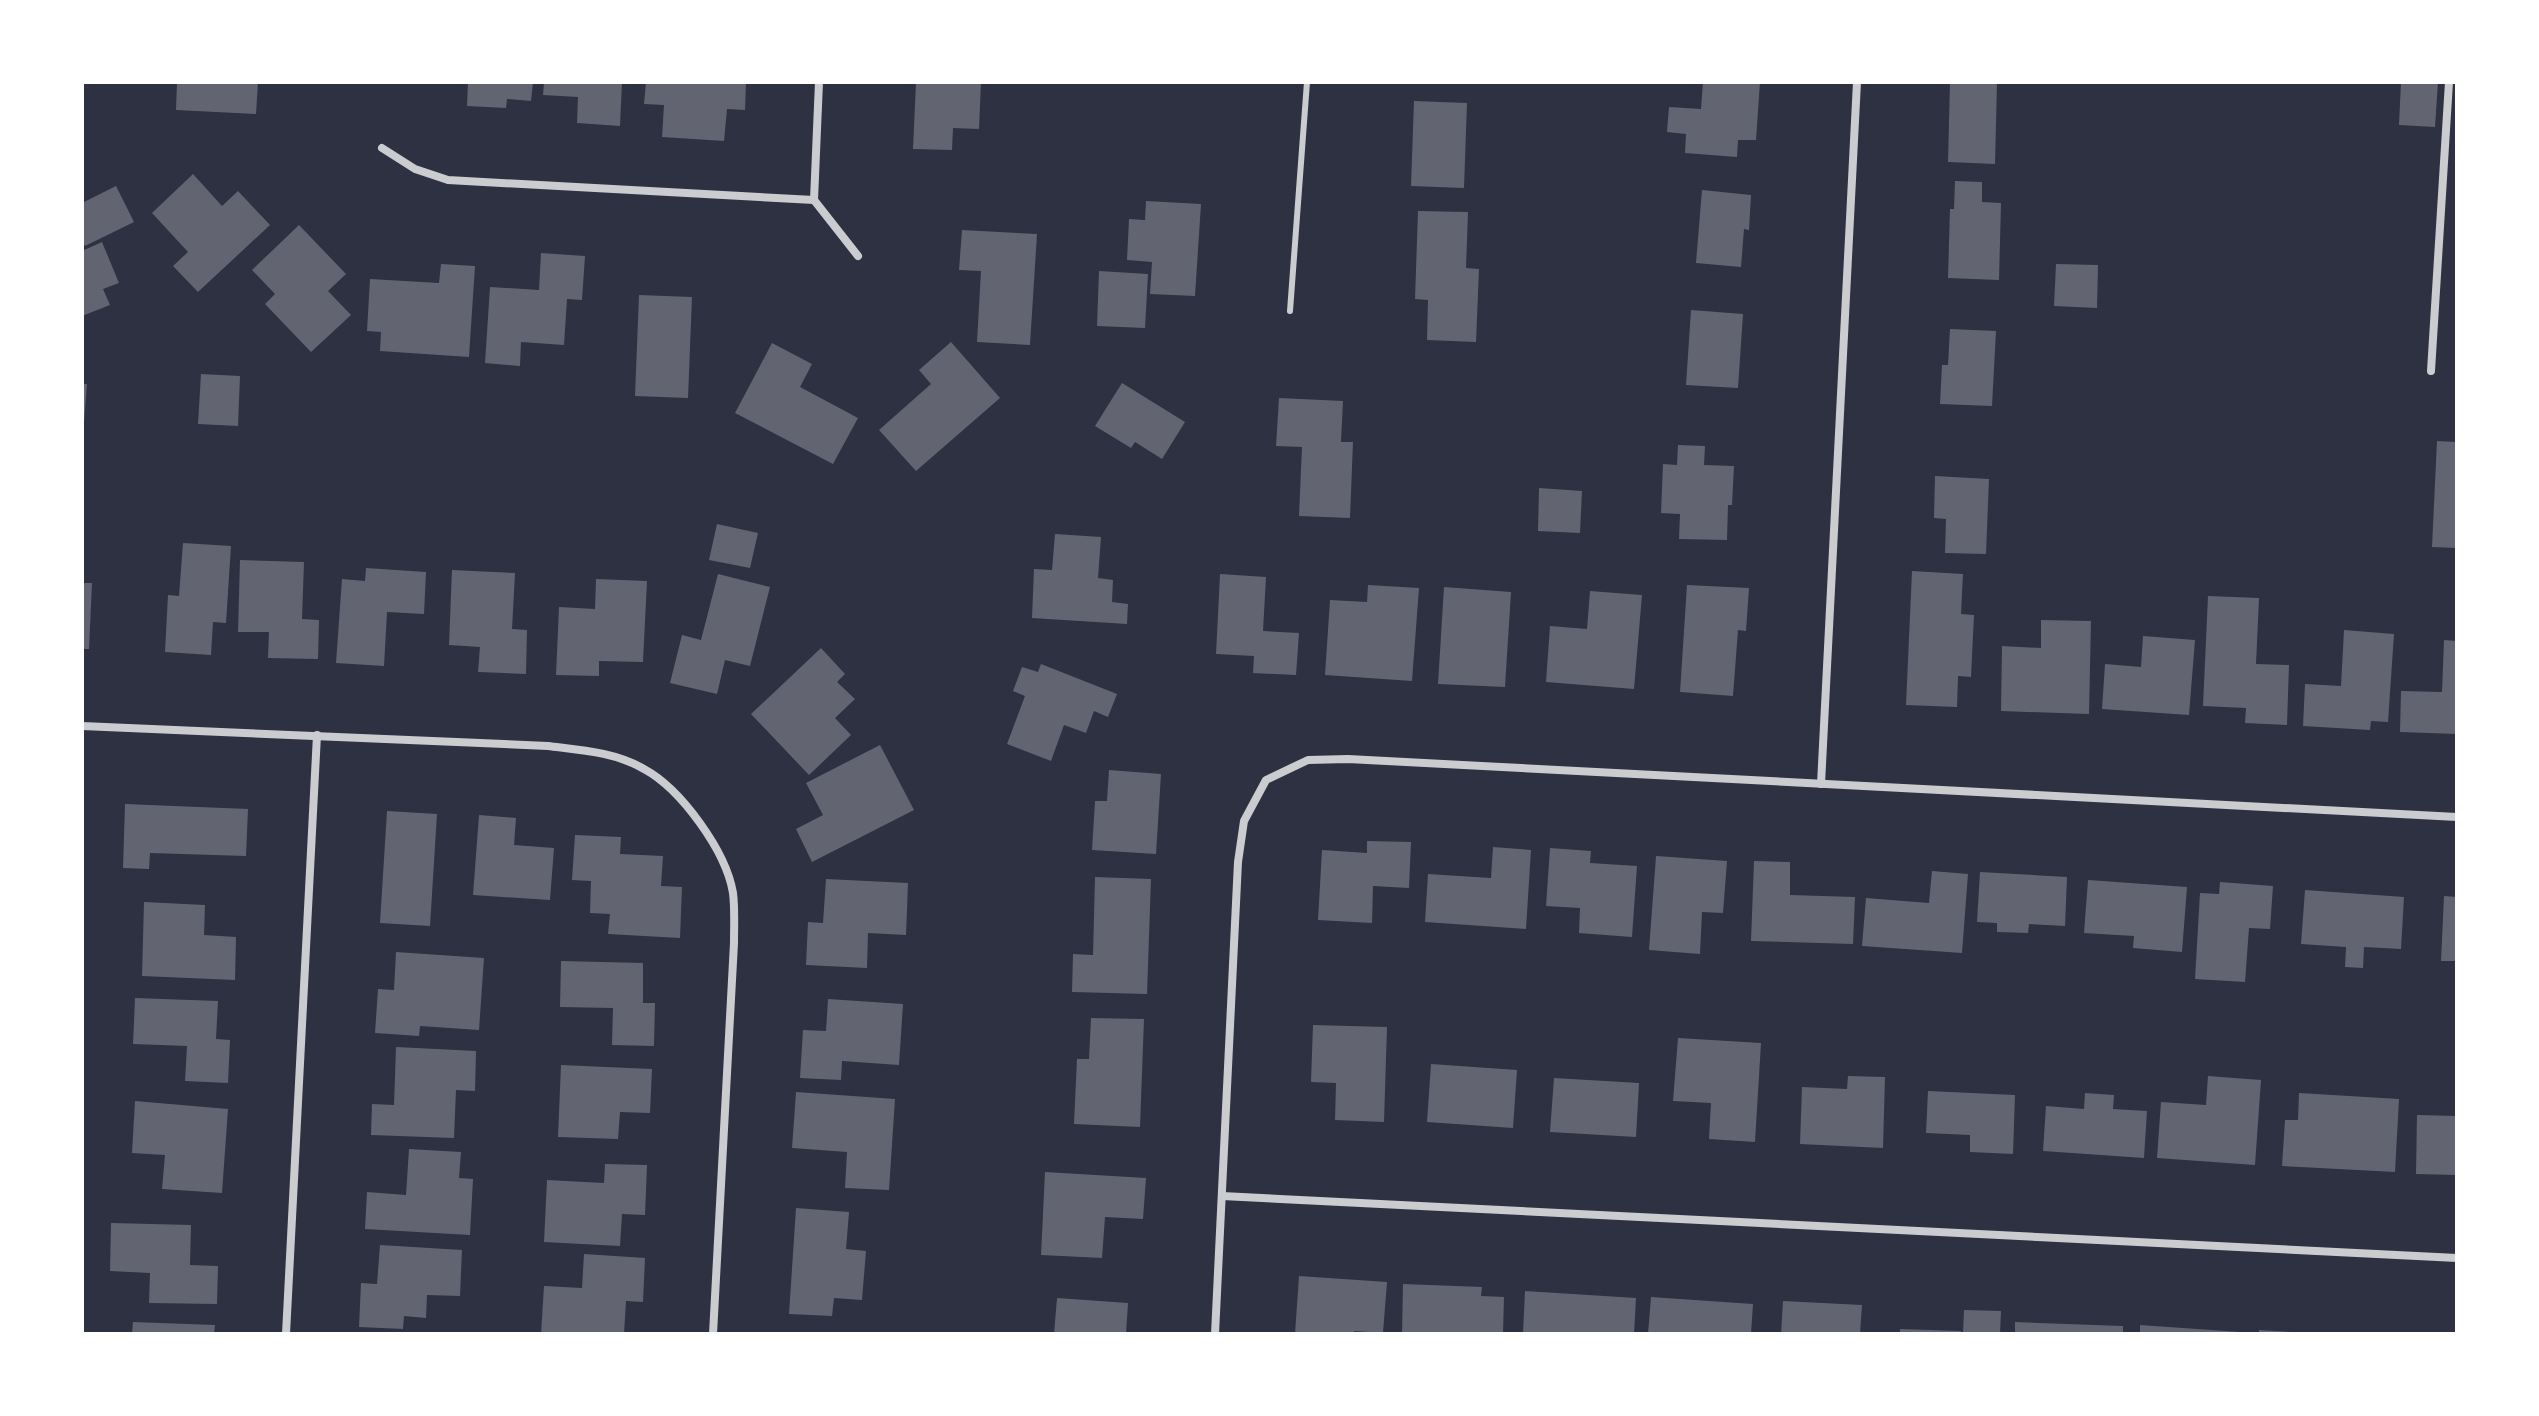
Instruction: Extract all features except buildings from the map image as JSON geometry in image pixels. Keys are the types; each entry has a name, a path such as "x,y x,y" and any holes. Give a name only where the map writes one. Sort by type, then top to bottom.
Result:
{"street":[{"path":"819,82 814,200 858,256"},
{"path":"1821,784 1857,82"},
{"path":"2431,371 2449,82"},
{"path":"382,148 415,169 448,180 814,200"},
{"path":"82,726 548,746 598,752 645,769 682,800 716,849 732,892 734,943 713,1334"},
{"path":"286,1334 317,735"},
{"path":"1215,1334 1238,862 1244,821 1266,780 1308,760 1348,759 2457,817"},
{"path":"1222,1196 2457,1258"}],"lane":[{"path":"1290,311 1307,82"}]}
